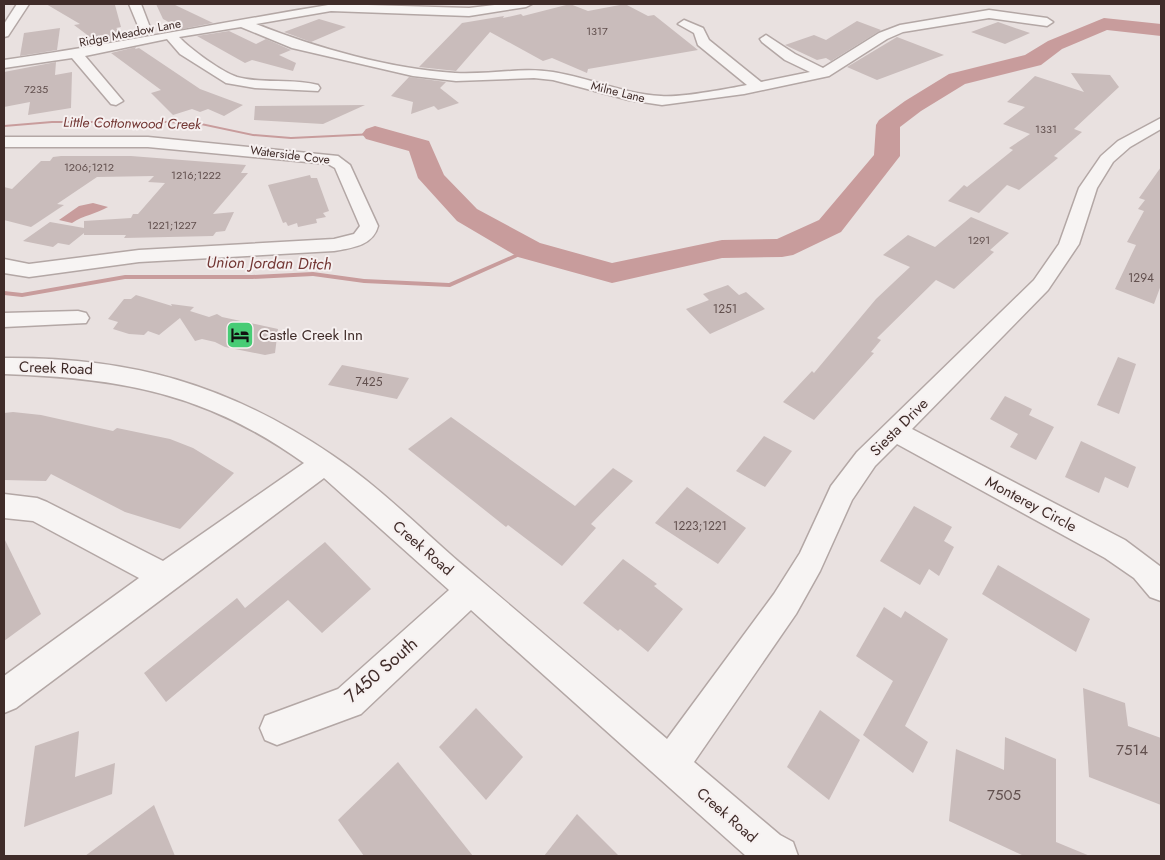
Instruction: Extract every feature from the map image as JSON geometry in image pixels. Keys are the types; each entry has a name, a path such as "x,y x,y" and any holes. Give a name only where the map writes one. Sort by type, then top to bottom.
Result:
{"street":[{"path":"5,28 23,4"},
{"path":"135,4 145,30"},
{"path":"328,9 353,4"},
{"path":"4,64 76,54 170,35 241,16 328,9 469,12 526,4"},
{"name":"Ridge Meadow Lane","path":"4,54 83,43 229,14 241,16"},
{"name":"Milne Lane","path":"241,16 296,45 413,72 456,76 517,74 554,76 629,96 662,101 758,87 824,72 882,36 900,29 989,14 1047,22"},
{"path":"684,24 702,34 704,42 758,87"},
{"path":"170,35 185,51 231,80 256,84 297,85 313,88"},
{"path":"766,39 790,57 824,72"},
{"path":"76,54 116,101"},
{"name":"Siesta Drive","path":"670,765 785,604 810,562 841,494 866,459 893,430 1042,285 1068,244 1088,188 1096,172 1106,159 1155,131"},
{"name":"Waterside Cove","path":"4,142 148,142 332,159 342,165 369,226 367,233 363,236 334,245 90,262 28,270 9,268 4,264"},
{"path":"4,320 78,318"},
{"name":"Creek Road","path":"4,366 99,370 172,385 233,408 311,452 471,590 770,854"},
{"name":"Monterey Circle","path":"893,430 1115,549 1144,569 1161,587"},
{"path":"4,696 165,577 325,463"},
{"path":"4,506 37,510 165,577"},
{"path":"4,523 37,510"},
{"name":"7450 South","path":"277,728 350,702 471,590"}],"shaded area":[{"path":"93,203 108,207 72,223 59,220 79,206"}],"building":[{"path":"46,4 115,5 121,27 116,28 130,38 98,43 74,25 80,24"},
{"path":"156,4 173,4 213,23 182,29 163,19"},
{"path":"570,4 588,11 625,4 648,16 654,15 698,50 588,69 587,73 552,58 543,61 490,32 456,71 419,67 462,23 521,14 523,16"},
{"path":"319,19 346,27 311,42 284,32"},
{"path":"857,21 881,30 831,61 826,58 817,60 785,45 814,35 826,40"},
{"path":"998,22 1030,33 1005,44 971,32"},
{"path":"60,28 57,50 20,56 24,33"},
{"path":"229,31 256,44 266,39 291,50 279,55 296,63 293,71 252,60 245,63 197,36"},
{"path":"897,37 944,55 877,80 847,67"},
{"path":"136,47 135,49 139,48 200,89 243,105 224,116 208,109 200,112 192,109 173,115 151,93 161,90 111,53"},
{"path":"56,62 55,75 72,72 71,108 28,115 30,102 4,107 4,72"},
{"path":"1071,73 1110,75 1119,87 1074,129 1082,132 1054,156 1058,158 1019,190 1007,185 979,213 948,201 964,185 967,187 1013,150 1009,148 1030,134 1003,124 1025,107 1007,102 1035,76 1084,92"},
{"path":"409,77 446,82 440,88 459,103 438,110 434,106 411,114 413,102 391,96"},
{"path":"365,105 323,124 254,120 255,106"},
{"path":"131,156 246,165 241,173 248,173 213,214 234,212 225,231 216,232 213,236 124,238 126,235 84,235 84,233 69,245 58,243 53,247 23,241 50,222 84,228 84,221 131,218 133,214 138,214 165,183 148,182 154,176 97,177 57,204 64,205 31,227 4,220 4,187 12,189 41,161 50,161 53,157"},
{"path":"1161,167 1161,285 1154,304 1115,289 1136,245 1127,242 1144,211 1138,209 1145,200 1139,198"},
{"path":"310,175 311,178 317,178 329,211 323,213 326,217 316,219 317,223 298,227 297,223 288,226 286,222 283,223 268,185"},
{"path":"971,217 1009,233 990,250 994,252 954,289 936,280 877,338 881,340 871,352 874,353 814,420 783,402 812,371 814,373 876,299 910,267 883,255 908,235 935,247"},
{"path":"728,285 739,295 746,292 765,309 710,334 686,309 709,300 703,294"},
{"path":"136,295 172,306 171,304 194,307 190,311 209,317 217,314 222,317 278,329 275,353 265,355 225,347 202,339 195,341 180,318 159,335 148,331 144,335 129,334 113,329 118,322 108,319 124,299 131,299"},
{"path":"1118,357 1136,364 1119,414 1097,405"},
{"path":"342,365 409,378 397,399 328,385"},
{"path":"1005,396 1032,409 1029,415 1054,427 1036,460 1010,447 1018,434 990,419"},
{"path":"4,413 41,415 113,431 117,428 170,439 193,448 234,473 180,529 125,512 51,474 46,481 4,480"},
{"path":"451,417 575,506 613,468 633,481 591,524 596,528 562,566 508,525 506,527 408,449"},
{"path":"764,436 792,451 765,487 736,471"},
{"path":"1081,441 1136,467 1128,488 1105,477 1099,493 1065,477"},
{"path":"687,487 746,528 718,564 655,523"},
{"path":"914,506 952,527 944,541 954,547 939,576 929,569 920,585 880,561"},
{"path":"4,538 41,614 4,641"},
{"path":"325,542 371,589 322,633 288,600 166,702 144,673 237,598 245,608"},
{"path":"623,559 657,584 654,586 683,609 648,652 620,629 618,631 583,603"},
{"path":"998,565 1090,619 1076,652 982,594"},
{"path":"884,607 901,618 905,611 948,639 905,726 928,742 913,773 863,735 893,681 856,656"},
{"path":"1083,688 1125,703 1128,726 1161,738 1161,805 1089,777"},
{"path":"476,708 523,757 486,800 439,747"},
{"path":"820,710 860,740 829,800 787,767"},
{"path":"79,731 75,777 115,763 112,794 24,827 35,746"},
{"path":"1005,737 1056,759 1056,842 1090,856 1024,856 949,821 956,749 1004,770"},
{"path":"398,762 473,856 364,856 338,820"},
{"path":"154,805 175,856 85,856"},
{"path":"577,814 619,856 544,856"}],"waterway":[{"name":"Little Cottonwood Creek","path":"375,134 420,146 432,178 467,215 529,250 612,273 722,249 782,248 830,226 887,156 888,125 913,106 957,79 1033,60 1055,45 1104,24 1120,24 1161,30"},
{"name":"Little Cottonwood Creek","path":"4,126 52,122 169,122 201,124 253,135 291,138 375,134"},
{"name":"Union Jordan Ditch","path":"4,293 22,295 125,277 252,277 313,274 364,281 450,285 529,250"}],"place":[{"name":"Castle Creek Inn","path":"240,335"}]}
